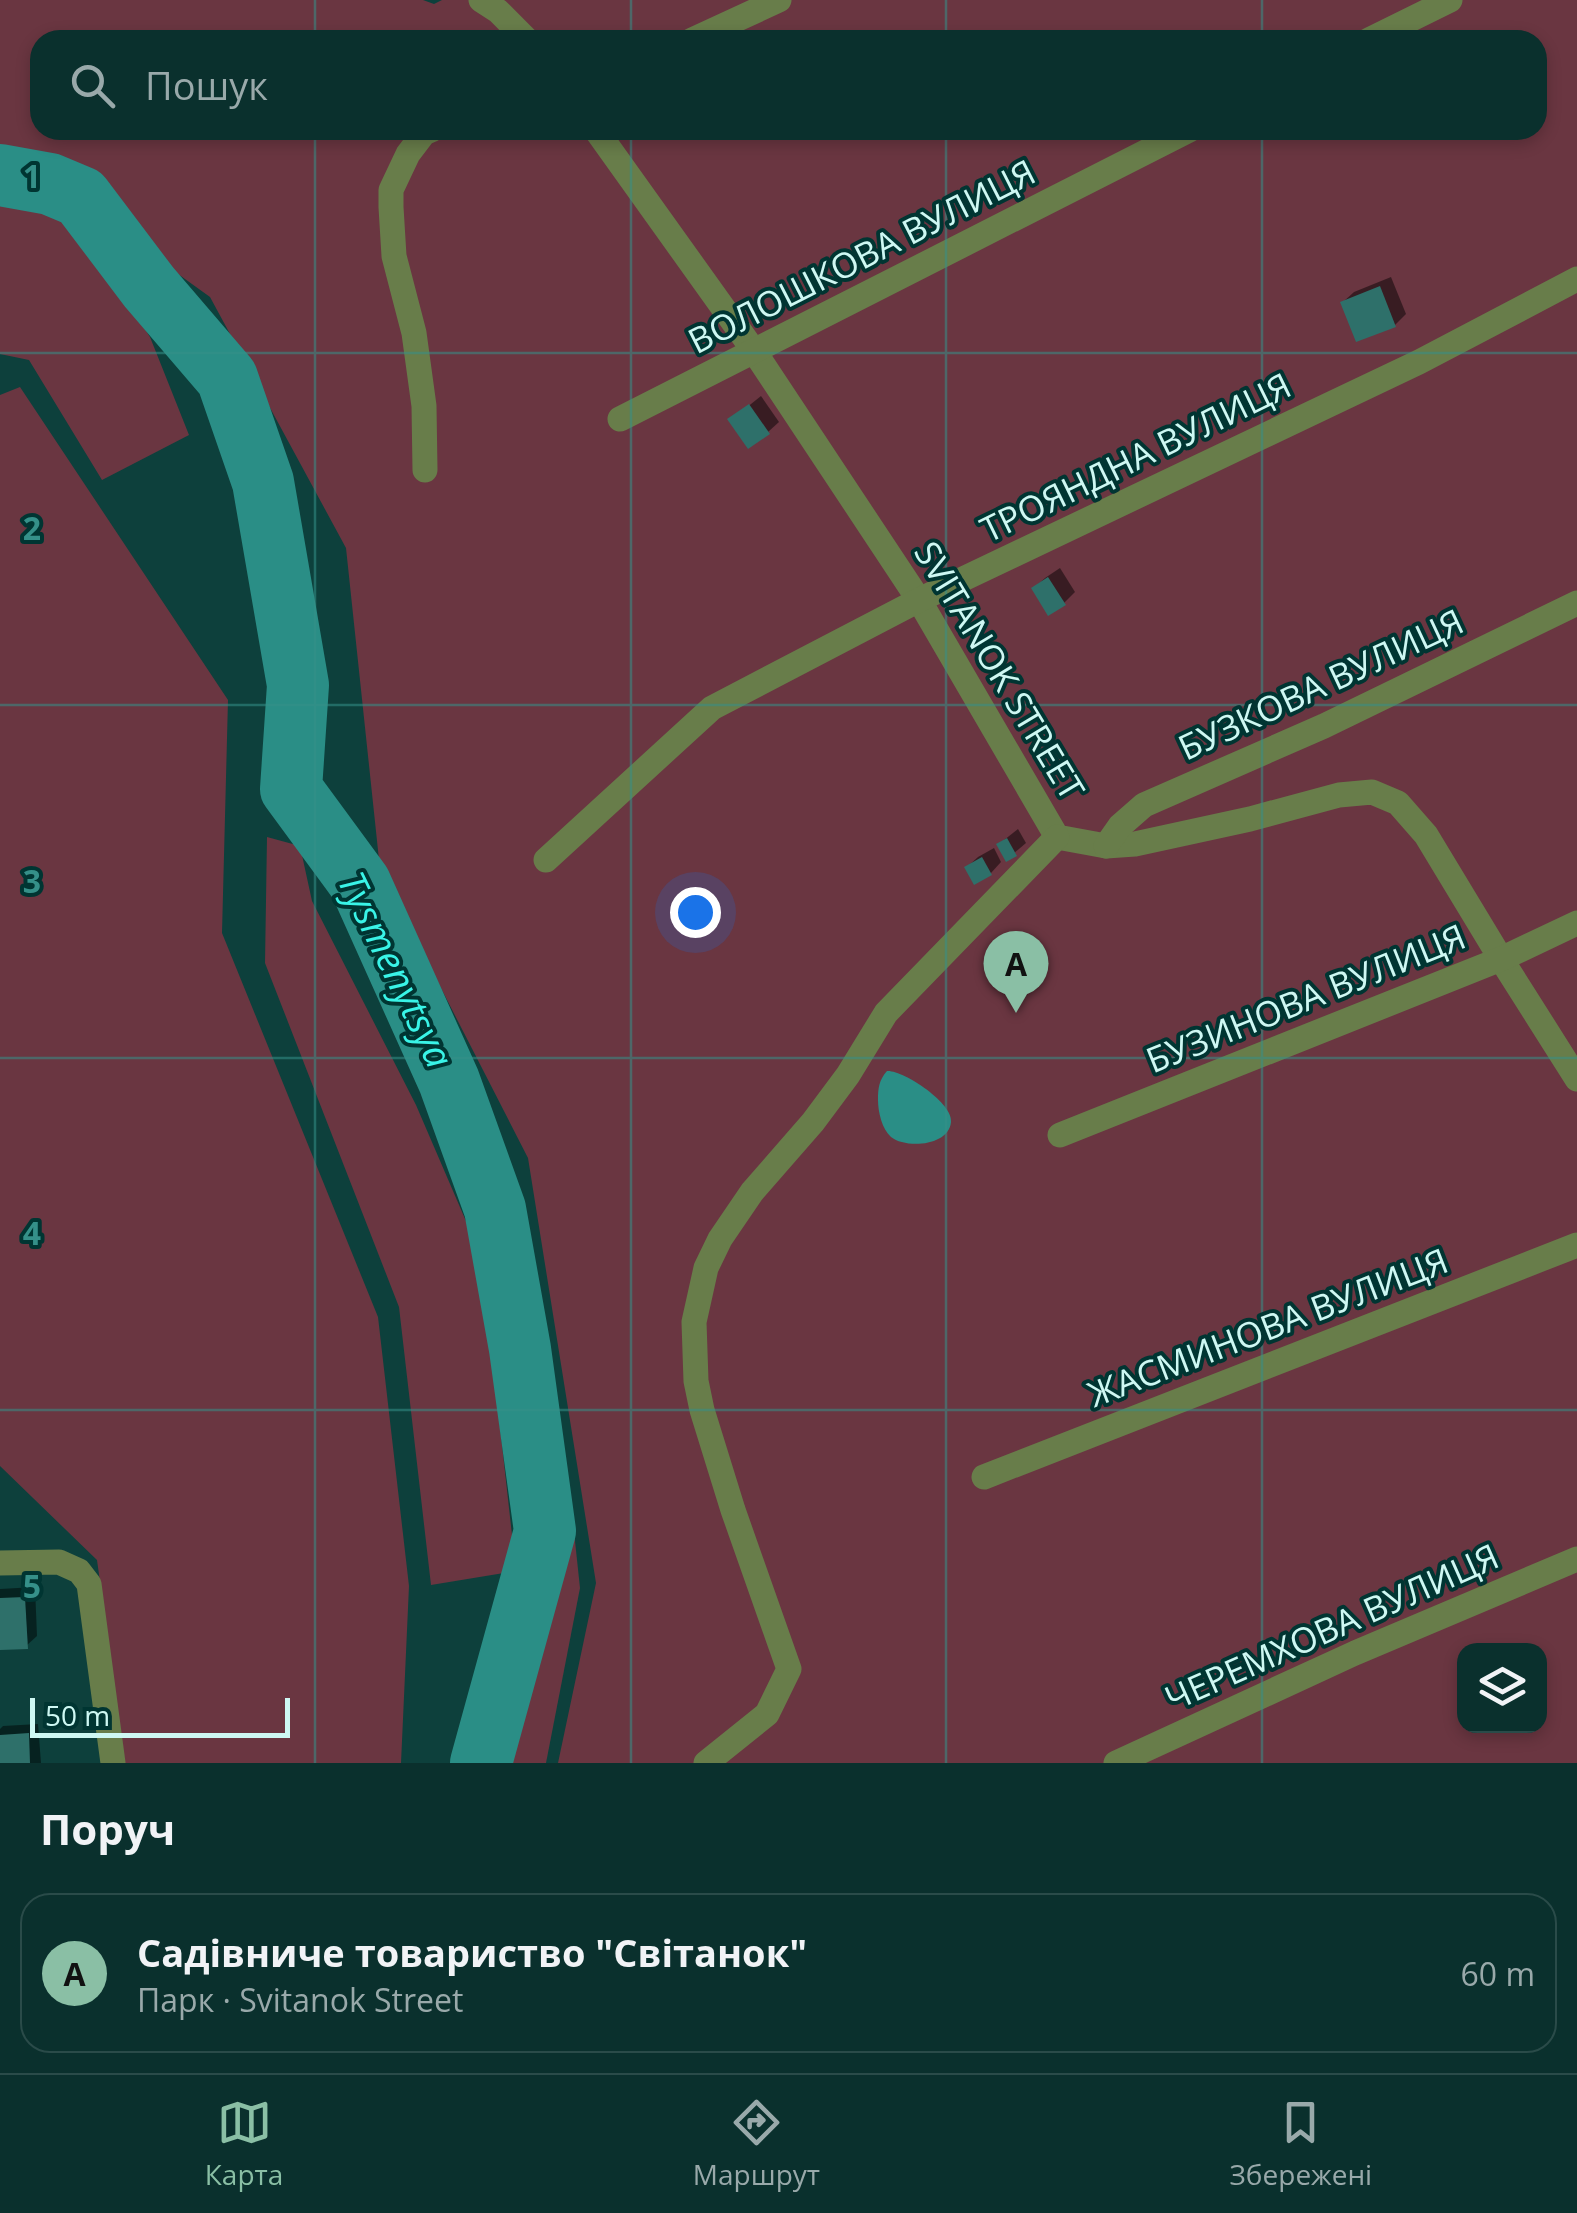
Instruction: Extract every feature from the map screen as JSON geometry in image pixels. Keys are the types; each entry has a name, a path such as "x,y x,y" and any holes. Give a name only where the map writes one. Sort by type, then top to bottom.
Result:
{"street":[{"path":"481,0 517,30"},
{"path":"714,30 778,0"},
{"path":"1390,30 1450,0"},
{"path":"419,140 392,190 391,207 394,256 414,333 424,406 425,470"},
{"name":"SVITANOK STREET","path":"603,140 754,351 919,600 1057,837 1106,846 1154,840 1339,795 1372,792 1398,804 1426,835 1577,1079"},
{"name":"ВОЛОШКОВА ВУЛИЦЯ","path":"620,420 1170,140"},
{"name":"ТРОЯНДНА ВУЛИЦЯ","path":"546,860 712,708 919,600 1419,362 1577,279"},
{"name":"БУЗКОВА ВУЛИЦЯ","path":"1106,846 1120,826 1144,805 1324,726 1577,603"},
{"path":"706,1763 767,1714 789,1670 732,1510 702,1410 696,1380 694,1322 706,1268 720,1239 752,1192 813,1122 886,1013 1057,837"},
{"name":"БУЗИНОВА ВУЛИЦЯ","path":"1060,1136 1500,960 1577,923"},
{"name":"ЖАСМИНОВА ВУЛИЦЯ","path":"984,1477 1577,1245"},
{"name":"ЧЕРЕМХОВА ВУЛИЦЯ","path":"1116,1763 1355,1652 1577,1559"},
{"path":"0,1563 59,1562 79,1570 89,1584 114,1763"}],"shaded area":[{"path":"0,0 423,0 434,4 442,0 1577,0 1577,1763 558,1763 596,1583 528,1158 380,869 346,548 210,297 160,261 100,183 78,167 0,150"},
{"path":"0,190 39,198 80,230 150,337 189,435 102,480 29,360 0,354"},
{"path":"20,387 228,700 222,933 378,1317 409,1586 401,1763 125,1763 97,1560 0,1466 0,395"},
{"path":"267,837 300,846 312,901 416,1105 481,1256 516,1571 431,1585 399,1307 265,963"},
{"path":"567,1466 580,1588 546,1763 496,1763"}],"water":[{"path":"887,1071 916,1082 945,1106 951,1122 943,1136 916,1144 898,1141 888,1134 878,1100"}],"building":[{"path":"1380,286 1396,327 1356,342 1340,302"},
{"path":"749,404 770,434 748,449 727,419"},
{"path":"1048,577 1066,605 1048,616 1031,588"},
{"path":"1007,838 1017,856 1006,862 996,844"},
{"path":"982,857 992,875 974,885 964,867"},
{"path":"25,1597 28,1649 0,1650 0,1598"},
{"path":"29,1733 30,1763 0,1763 0,1735"}],"waterway":[{"name":"Tysmenytsya","path":"0,175 50,184 81,197 149,287 227,378 263,482 298,685 291,789 360,883 449,1081 495,1209 520,1349 545,1531 481,1763"}],"place":[{"name":"Садівниче товариство \"Світанок\"","path":"1016,1013"}]}
